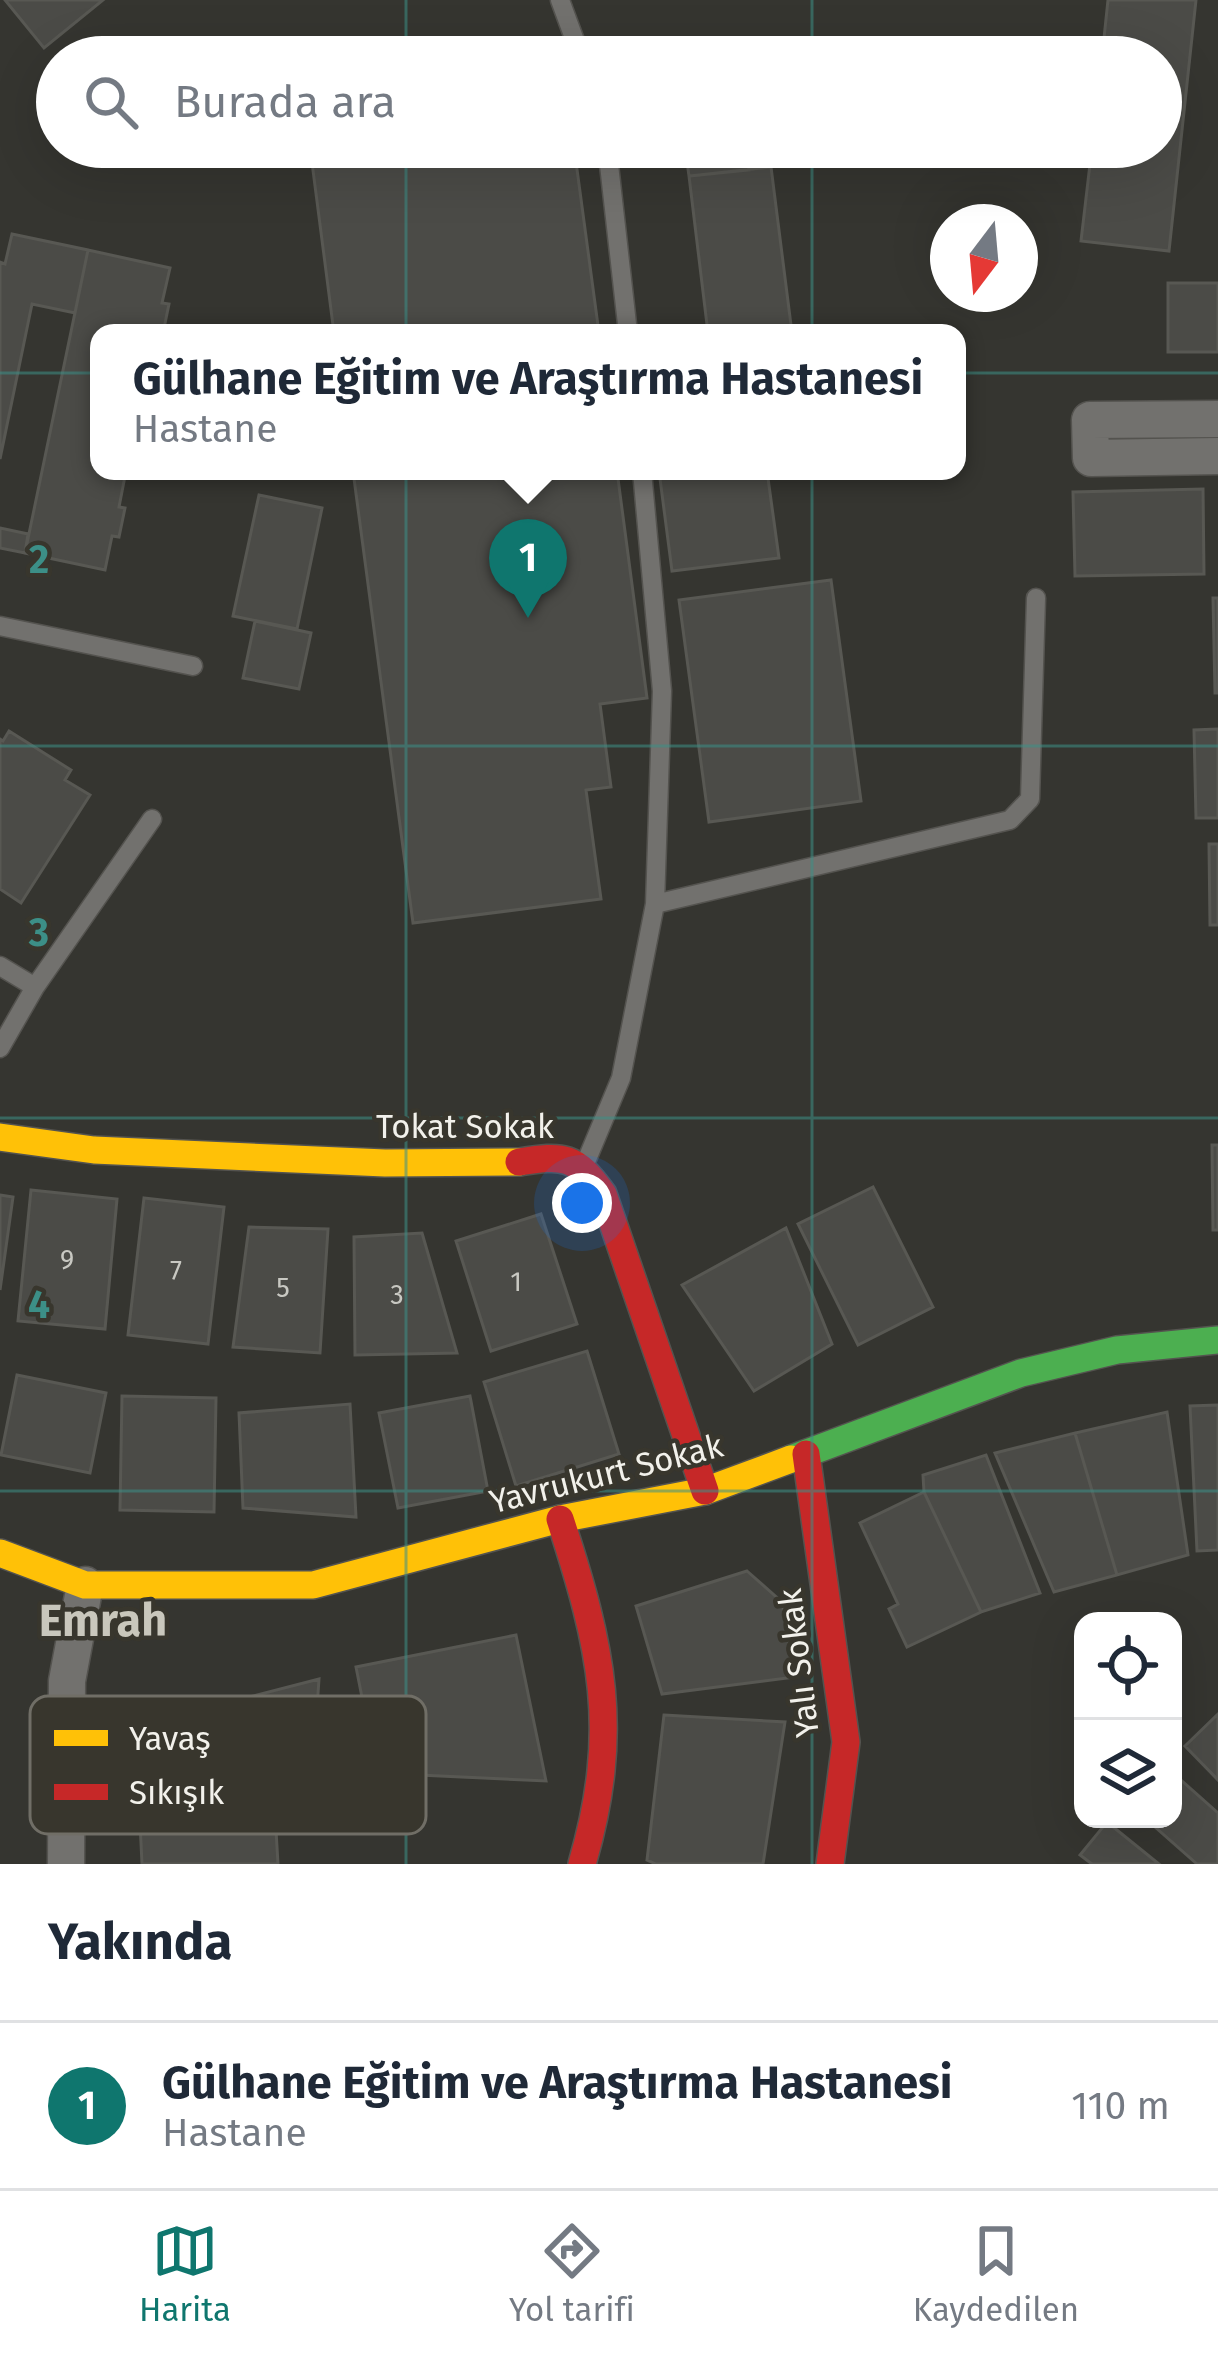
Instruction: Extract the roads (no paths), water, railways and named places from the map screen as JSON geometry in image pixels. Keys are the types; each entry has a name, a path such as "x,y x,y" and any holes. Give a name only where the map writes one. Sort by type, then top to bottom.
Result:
{"street":[{"path":"1218,419 1090,420 1091,458 1218,455"},
{"name":"Tokat Sokak","path":"0,1137 94,1150 385,1163 505,1164 558,1156 584,1168 603,1194 705,1491"},
{"name":"Yavrukurt Sokak","path":"0,1553 85,1585 313,1585 560,1519 705,1491 1022,1373 1117,1350 1218,1340"},
{"name":"Yalı Sokak","path":"806,1454 846,1742 830,1864"},
{"path":"560,1519 590,1608 606,1730 582,1864"},
{"path":"67,1696 85,1585"},
{"path":"66,1834 66,1864"}],"lane":[{"path":"560,0 573,36"},
{"path":"609,168 627,324"},
{"path":"584,1168 621,1078 655,904 662,691 643,480"},
{"path":"655,904 1010,820 1030,799 1036,598"},
{"path":"0,626 194,666"},
{"path":"0,1048 35,987 152,818"},
{"path":"0,966 35,987"}],"place":[{"name":"Gülhane Eğitim ve Araştırma Hastanesi","path":"528,618"}],"district":[{"name":"Emrah","path":"103,1620"}]}
